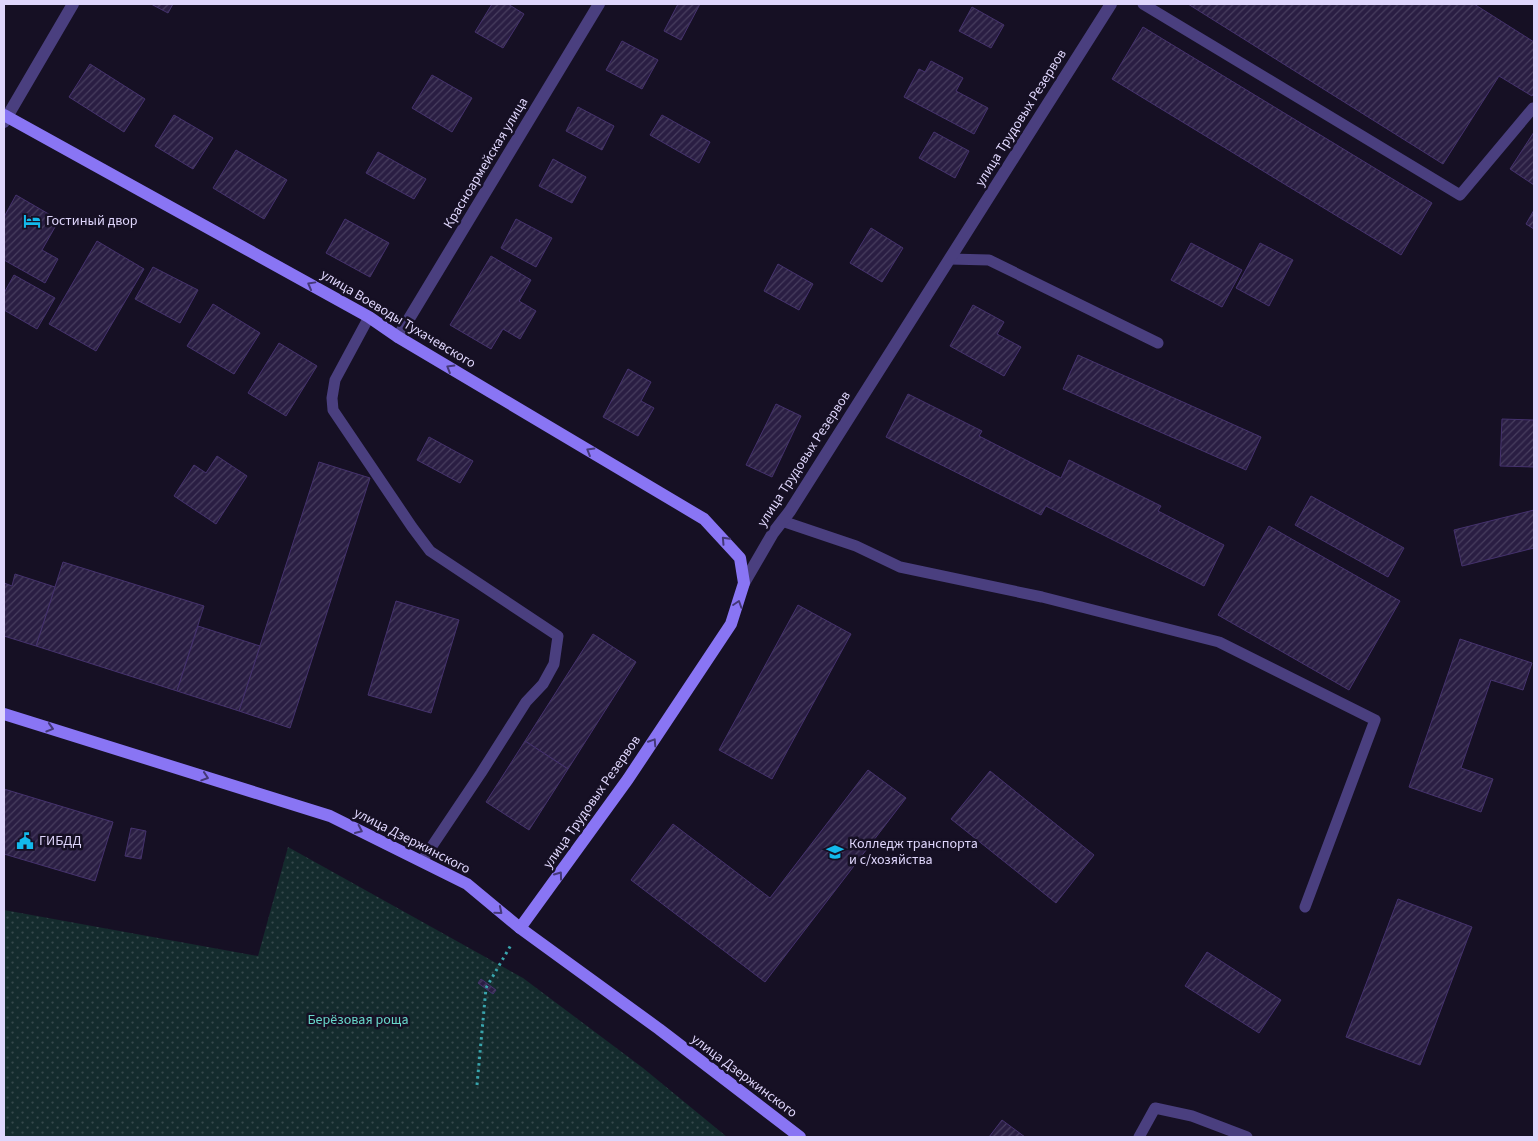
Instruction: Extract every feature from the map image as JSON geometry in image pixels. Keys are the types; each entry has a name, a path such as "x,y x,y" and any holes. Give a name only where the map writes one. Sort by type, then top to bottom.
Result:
{"main road":[{"name":"улица Воеводы Тухачевского","path":"5,118 369,317 398,337 704,518 740,558 744,583"},
{"name":"улица Трудовых Резервов","path":"520,928 628,779 731,624 744,583"},
{"name":"улица Дзержинского","path":"4,714 330,816 467,884 520,928 659,1029 800,1137"}],"street":[{"path":"5,118 73,4"},
{"name":"Красноармейская улица","path":"398,337 599,4"},
{"name":"улица Трудовых Резервов","path":"744,583 773,532 782,521 950,259 1111,4"}],"lane":[{"path":"1142,4 1460,195 1532,108"},
{"path":"950,259 989,260 1158,342"},
{"path":"369,317 335,380 332,398 333,410 412,527 430,550 558,636 554,664 544,684 526,702 422,861"},
{"path":"782,521 856,546 900,567 1042,597 1219,642 1375,720 1305,907"},
{"path":"1139,1137 1155,1108 1192,1116 1247,1137"}],"path":[{"path":"477,1085 486,988 520,928"}],"green space":[{"name":"Берёзовая роща","path":"288,847 523,978 643,1068 727,1137 4,1137 4,910 258,956"}],"building":[{"path":"151,4 173,4 168,13"},
{"path":"492,4 508,4 524,14 503,48 475,32"},
{"path":"678,4 700,4 681,40 664,31"},
{"path":"1188,4 1474,4 1534,42 1534,93 1532,96 1499,76 1443,164"},
{"path":"972,7 1004,25 991,48 959,31"},
{"path":"1143,27 1432,203 1401,255 1112,79"},
{"path":"622,41 658,60 642,89 606,70"},
{"path":"931,61 963,78 956,91 988,108 974,134 904,97 919,69 925,72"},
{"path":"90,64 145,99 124,132 69,97"},
{"path":"432,75 472,98 452,132 412,108"},
{"path":"578,107 614,126 602,150 566,131"},
{"path":"174,115 213,138 193,169 155,146"},
{"path":"662,115 710,142 699,163 650,135"},
{"path":"934,132 969,151 955,178 919,158"},
{"path":"1534,132 1534,185 1510,169"},
{"path":"236,150 287,180 264,219 213,188"},
{"path":"378,152 426,179 414,199 366,173"},
{"path":"553,159 586,177 572,203 539,186"},
{"path":"16,195 59,220 42,250 58,259 45,283 4,260 4,217"},
{"path":"1534,210 1534,229 1526,224"},
{"path":"345,219 389,243 370,277 326,253"},
{"path":"516,219 552,238 536,267 501,248"},
{"path":"871,228 903,248 882,282 850,263"},
{"path":"97,241 144,269 96,351 49,324"},
{"path":"1191,243 1242,270 1222,307 1171,280"},
{"path":"1260,243 1293,260 1269,306 1236,288"},
{"path":"491,256 531,280 519,301 536,311 520,339 503,329 491,349 450,325"},
{"path":"778,264 813,284 799,310 764,291"},
{"path":"153,267 198,290 180,323 135,299"},
{"path":"14,275 55,298 37,329 4,310 4,293"},
{"path":"213,304 260,333 234,374 187,346"},
{"path":"973,305 1004,322 997,334 1021,347 1004,376 950,346"},
{"path":"279,343 317,366 286,416 248,393"},
{"path":"1078,355 1261,437 1246,470 1063,389"},
{"path":"628,369 651,382 641,401 654,408 638,436 603,417"},
{"path":"908,394 982,431 979,436 1061,478 1069,460 1161,506 1158,511 1224,545 1204,586 1046,506 1041,515 886,437"},
{"path":"776,404 801,416 772,477 746,465"},
{"path":"1502,419 1534,420 1534,467 1500,466"},
{"path":"429,437 473,461 460,483 417,460"},
{"path":"217,456 247,476 216,524 174,496 194,465 206,473"},
{"path":"319,462 370,478 290,728 239,711"},
{"path":"1311,496 1404,548 1388,577 1295,525"},
{"path":"1534,510 1534,548 1462,566 1454,530"},
{"path":"1269,526 1400,601 1349,690 1218,615"},
{"path":"63,562 204,606 177,691 36,646"},
{"path":"15,574 55,587 36,646 4,636 4,583 12,586"},
{"path":"396,601 459,620 431,713 368,695"},
{"path":"798,605 851,634 772,779 719,750"},
{"path":"198,626 260,646 239,711 177,691"},
{"path":"593,634 636,662 568,769 525,741"},
{"path":"1460,639 1532,663 1523,690 1491,680 1461,768 1493,779 1481,812 1409,787"},
{"path":"525,741 568,769 529,830 486,802"},
{"name":"Колледж транспорта и с/хозяйства","path":"868,770 906,798 765,982 631,880 673,824 770,898"},
{"path":"990,771 1094,855 1056,903 951,819"},
{"path":"4,789 113,822 95,881 4,854"},
{"path":"131,828 146,831 141,859 125,856"},
{"path":"1398,899 1472,927 1420,1065 1346,1037"},
{"path":"1207,952 1281,1000 1259,1033 1185,986"},
{"path":"481,979 496,990 493,994 478,983"},
{"path":"1002,1120 1025,1137 989,1137"}],"place":[{"name":"Гостиный двор","path":"32,221"},
{"name":"ГИБДД","path":"25,841"},
{"name":"Колледж транспорта и с/хозяйства","path":"835,852"}]}
